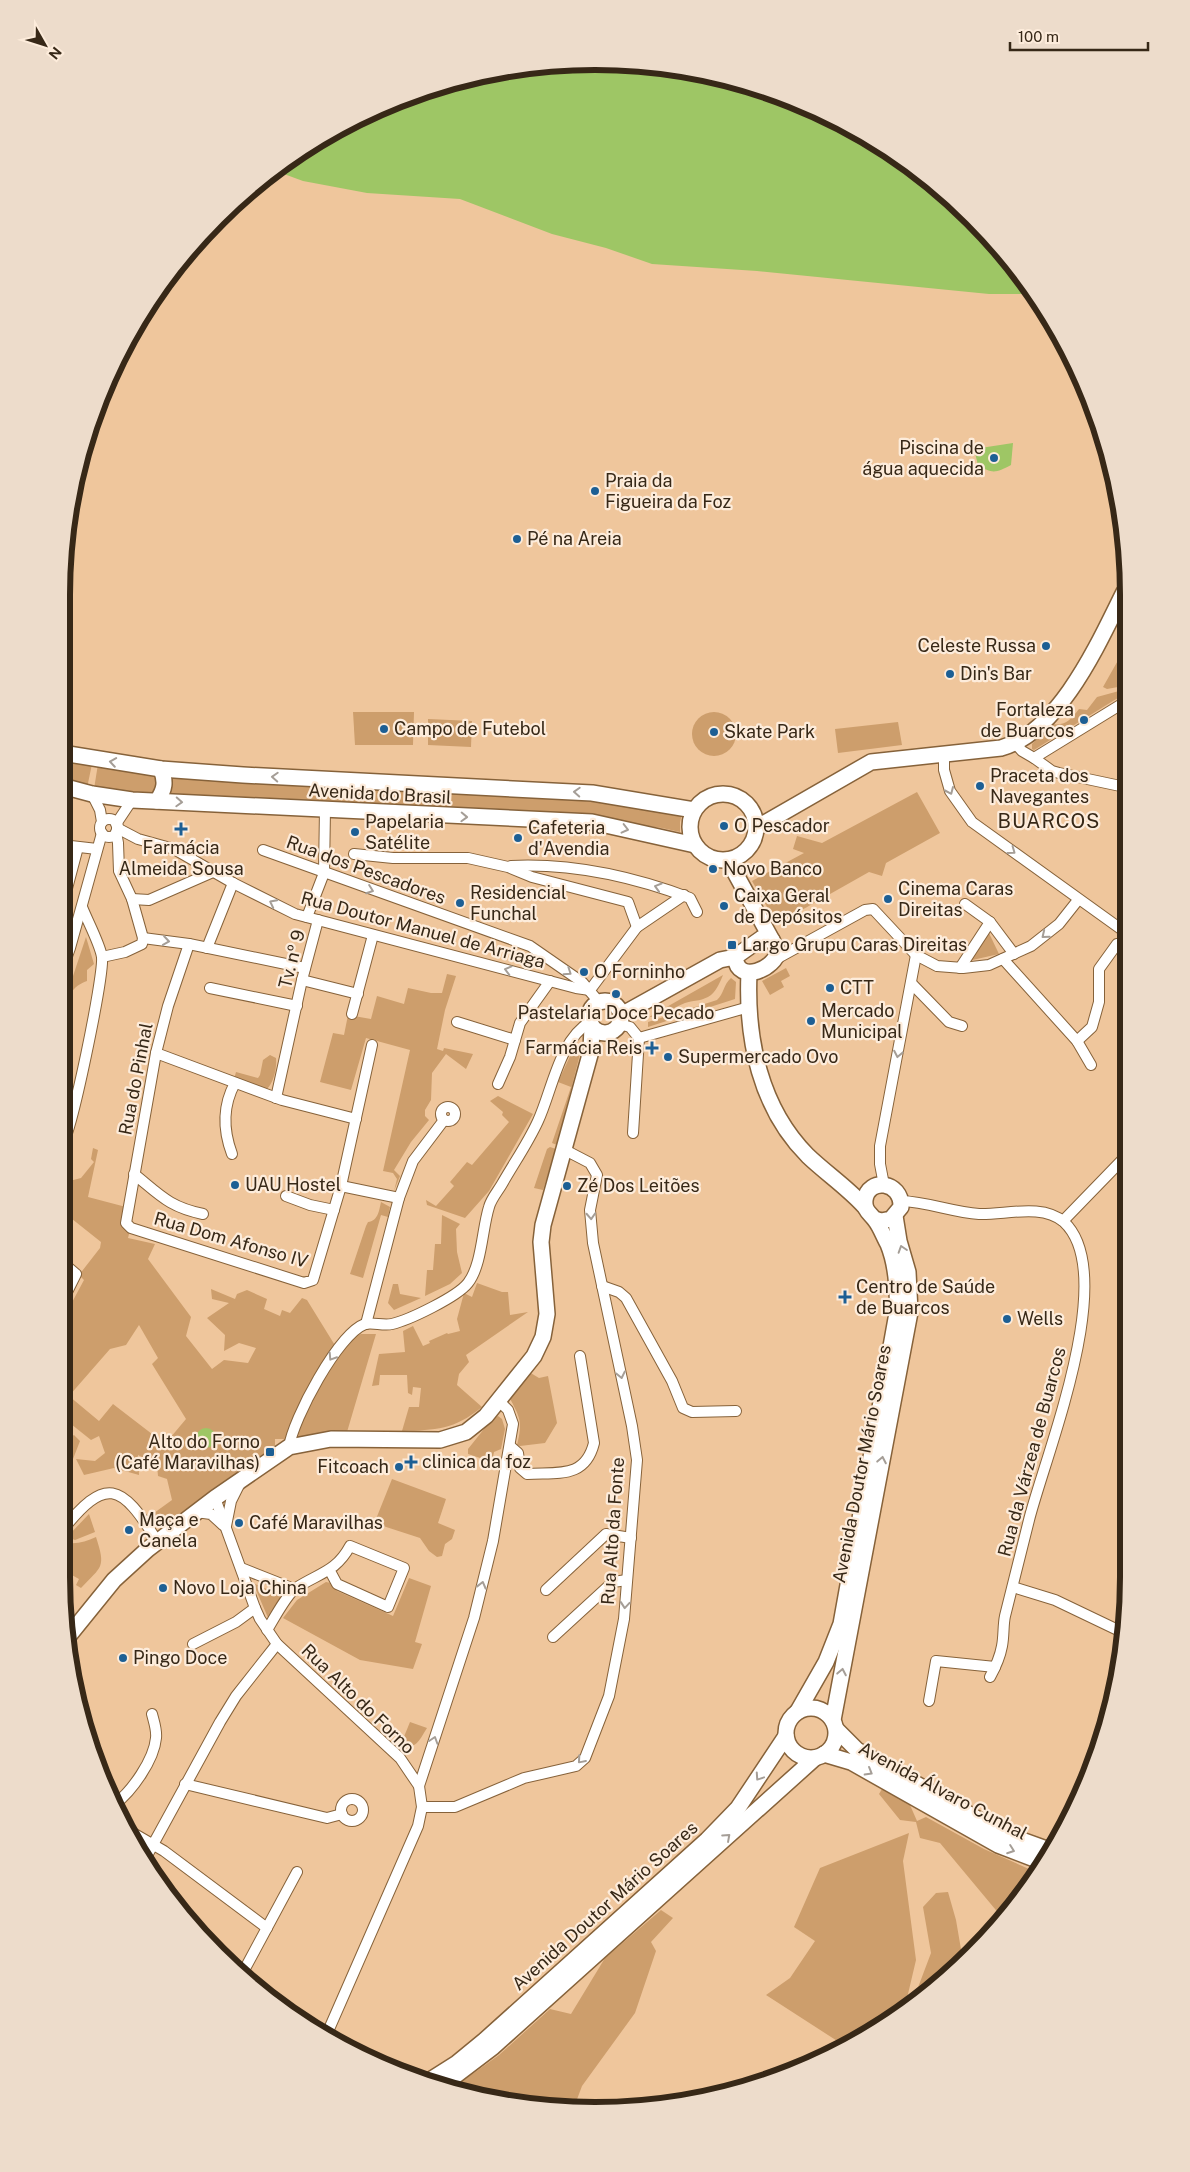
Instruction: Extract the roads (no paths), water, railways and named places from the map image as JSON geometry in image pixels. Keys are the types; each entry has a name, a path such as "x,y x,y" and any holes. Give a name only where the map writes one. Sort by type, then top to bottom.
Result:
{"main road":[{"path":"756,828 871,762 1001,748 1021,739 1054,710 1075,684 1120,600"},
{"name":"Avenida do Brasil","path":"70,759 243,776 592,793 694,810"},
{"path":"156,800 163,792 165,781 161,769"},
{"name":"Avenida do Brasil","path":"70,787 92,794 132,800 592,822 694,845"},
{"path":"724,794 735,796 749,807 756,828 749,847 740,855 728,860 709,857 694,845 690,824 694,810 702,801 712,795 724,794"},
{"path":"728,860 759,919 777,947 776,959 749,974 744,973 737,967 735,957"},
{"path":"754,943 759,919"},
{"path":"591,1024 599,1032 616,1024 720,960 735,957 762,938 772,940"},
{"path":"749,974 749,1007 758,1070 778,1116 808,1156 849,1190 875,1219 886,1221 895,1216 901,1207 900,1196 894,1188 878,1186 849,1190"},
{"path":"73,1631 114,1580 157,1541 289,1447 331,1439 440,1440 466,1432 486,1416 534,1356 542,1337 547,1314 541,1242 543,1225 591,1051 591,1008 594,996 613,1002 620,1010 616,1024 591,1051"},
{"path":"865,1207 866,1196 878,1186"},
{"name":"Avenida Doutor Mário Soares","path":"834,1724 910,1312 908,1272 899,1241 895,1216"},
{"name":"Avenida Doutor Mário Soares","path":"798,1711 826,1662 841,1624 897,1313 897,1284 893,1261 888,1245 875,1219"},
{"path":"817,1708 826,1712 834,1724 836,1739 831,1748 819,1756 805,1757 796,1753 789,1746 786,1736 787,1726 791,1717 798,1711 817,1708"},
{"name":"Avenida Álvaro Cunhal","path":"834,1724 857,1750 1002,1833 1045,1848"},
{"name":"Avenida Doutor Mário Soares","path":"435,2077 457,2063 485,2040 707,1840 738,1808 786,1736"},
{"name":"Avenida Doutor Mário Soares","path":"449,2081 494,2048 819,1756"},
{"name":"Avenida Álvaro Cunhal","path":"819,1756 851,1762 998,1845 1038,1860"}],"street":[{"path":"1034,758 1120,705"},
{"path":"1021,739 1022,751 1052,771 1120,785"},
{"path":"944,754 944,770 950,791 968,817 1078,900 1120,928"},
{"path":"70,944 102,834 100,829 102,822 100,810 92,794"},
{"path":"102,834 110,836 132,800"},
{"path":"307,917 324,873 325,809"},
{"path":"102,822 110,819 116,828 119,871 132,899 143,938 142,944 133,948 102,956"},
{"name":"Rua Doutor Manuel de Arriaga","path":"116,828 138,839 174,849 233,883 295,914 550,981 594,996"},
{"path":"70,846 97,849"},
{"path":"70,875 78,847"},
{"name":"Rua dos Pescadores","path":"263,850 530,946 582,982 594,996"},
{"path":"354,854 393,858 468,858 508,867 532,877 628,902 637,927"},
{"path":"508,867 537,865 598,872 631,879 684,895 690,898 697,912"},
{"path":"132,899 149,900 214,872"},
{"path":"207,948 233,883"},
{"path":"594,996 637,927 684,895"},
{"path":"70,898 83,903"},
{"path":"776,959 865,910 873,909 916,954 937,966 960,968 989,965 1031,946 1059,924 1078,900"},
{"path":"70,1106 84,1068 95,1013 102,956 83,903"},
{"path":"965,904 990,922 1014,954"},
{"name":"Tv. nº 9","path":"276,1098 302,980 318,920"},
{"path":"960,968 990,922"},
{"path":"352,1014 374,935"},
{"path":"143,938 188,944 305,968"},
{"name":"Rua do Pinhal","path":"126,1223 156,1052 168,1006 188,944"},
{"path":"1077,1041 1092,1027 1099,1002 1099,969 1117,944"},
{"path":"878,1186 880,1146 916,954"},
{"path":"1003,960 1077,1041 1091,1065"},
{"path":"302,980 358,994"},
{"path":"498,1084 504,1072 520,1023 550,981"},
{"path":"911,984 949,1022 962,1026"},
{"path":"210,988 297,1006"},
{"path":"639,1038 749,1007"},
{"path":"457,1022 515,1040"},
{"path":"289,1447 290,1437 312,1391 334,1353 350,1334 366,1324 392,1324 444,1302 458,1294 469,1282 475,1267 489,1206 538,1121 553,1080 569,1045 578,1031 591,1024"},
{"path":"616,1024 630,1027 639,1038 633,1133"},
{"path":"569,1045 580,1044 591,1051"},
{"name":"Rua Dom Afonso IV","path":"126,1223 131,1228 304,1283 313,1280 341,1186 372,1045"},
{"path":"156,1052 276,1098 356,1119"},
{"path":"232,1154 225,1125 230,1092 236,1083"},
{"path":"366,1324 399,1198 413,1161 444,1120"},
{"name":"Rua Alto da Fonte","path":"422,1807 455,1807 524,1778 576,1766 585,1758 610,1696 624,1619 637,1460 632,1426 593,1243 590,1210 597,1175 590,1163 565,1150"},
{"path":"901,1201 921,1202 978,1214 1036,1212 1050,1215 1063,1221 1120,1162"},
{"path":"134,1174 169,1203 183,1210 203,1214"},
{"path":"341,1186 399,1198"},
{"path":"286,1196 310,1205 334,1210"},
{"name":"Rua da Várzea de Buarcos","path":"990,1677 1002,1647 1005,1618 1029,1519 1072,1381 1082,1325 1083,1294 1080,1248 1074,1234 1063,1221"},
{"path":"70,1269 76,1274 70,1286"},
{"path":"602,1286 619,1292 626,1298 672,1381 683,1408 692,1412 736,1411"},
{"path":"510,1446 518,1453 520,1468 527,1474 574,1471 585,1464 591,1456 594,1443 580,1356"},
{"path":"419,1786 474,1618 492,1542 513,1424 508,1410 499,1401"},
{"name":"Rua Alto do Forno","path":"226,1527 228,1514 237,1488 246,1476"},
{"path":"70,1519 85,1503 99,1495 113,1494 128,1500 157,1541"},
{"path":"216,1498 223,1501 228,1514"},
{"name":"Rua Alto do Forno","path":"216,1498 255,1608 276,1644 400,1758 419,1786 422,1807 418,1826 329,2030"},
{"path":"196,1512 211,1514 226,1527"},
{"path":"546,1590 606,1534 631,1538"},
{"path":"267,1630 294,1589 330,1571 344,1557 350,1546 404,1568 388,1607 337,1584 330,1571"},
{"path":"241,1568 294,1589"},
{"path":"553,1637 613,1582 627,1580"},
{"path":"1013,1587 1055,1600 1117,1630"},
{"path":"193,1644 236,1622 255,1608"},
{"path":"148,1853 236,1696 276,1644"},
{"path":"929,1702 936,1662 995,1668"},
{"path":"120,1800 136,1783 152,1752 156,1738 152,1714"},
{"path":"185,1784 327,1818 342,1814"},
{"path":"138,1836 164,1851 267,1928"},
{"path":"245,1968 297,1872"}],"place":[{"name":"Piscina de água aquecida","path":"994,458"},
{"name":"Praia da Figueira da Foz","path":"595,491"},
{"name":"Pé na Areia","path":"517,539"},
{"name":"Celeste Russa","path":"1046,646"},
{"name":"Din's Bar","path":"950,674"},
{"name":"Fortaleza de Buarcos","path":"1084,720"},
{"name":"Campo de Futebol","path":"384,729"},
{"name":"Skate Park","path":"714,732"},
{"name":"Praceta dos Navegantes","path":"980,786"},
{"name":"O Pescador","path":"724,826"},
{"name":"Farmácia Almeida Sousa","path":"181,829"},
{"name":"Papelaria Satélite","path":"355,832"},
{"name":"Cafeteria d'Avendia","path":"518,838"},
{"name":"Novo Banco","path":"713,869"},
{"name":"Cinema Caras Direitas","path":"888,899"},
{"name":"Residencial Funchal","path":"460,903"},
{"name":"Caixa Geral de Depósitos","path":"724,906"},
{"name":"Largo Grupu Caras Direitas","path":"732,945"},
{"name":"O Forninho","path":"584,972"},
{"name":"CTT","path":"830,988"},
{"name":"Pastelaria Doce Pecado","path":"616,994"},
{"name":"Mercado Municipal","path":"811,1021"},
{"name":"Farmácia Reis","path":"652,1048"},
{"name":"Supermercado Ovo","path":"668,1057"},
{"name":"UAU Hostel","path":"235,1185"},
{"name":"Zé Dos Leitões","path":"567,1186"},
{"name":"Centro de Saúde de Buarcos","path":"845,1297"},
{"name":"Wells","path":"1007,1319"},
{"name":"Alto do Forno (Café Maravilhas)","path":"270,1452"},
{"name":"clinica da foz","path":"411,1462"},
{"name":"Fitcoach","path":"399,1467"},
{"name":"Café Maravilhas","path":"239,1523"},
{"name":"Maça e Canela","path":"129,1530"},
{"name":"Novo Loja China","path":"163,1588"},
{"name":"Pingo Doce","path":"123,1658"}],"district":[{"name":"BUARCOS","path":"1049,821"}]}
